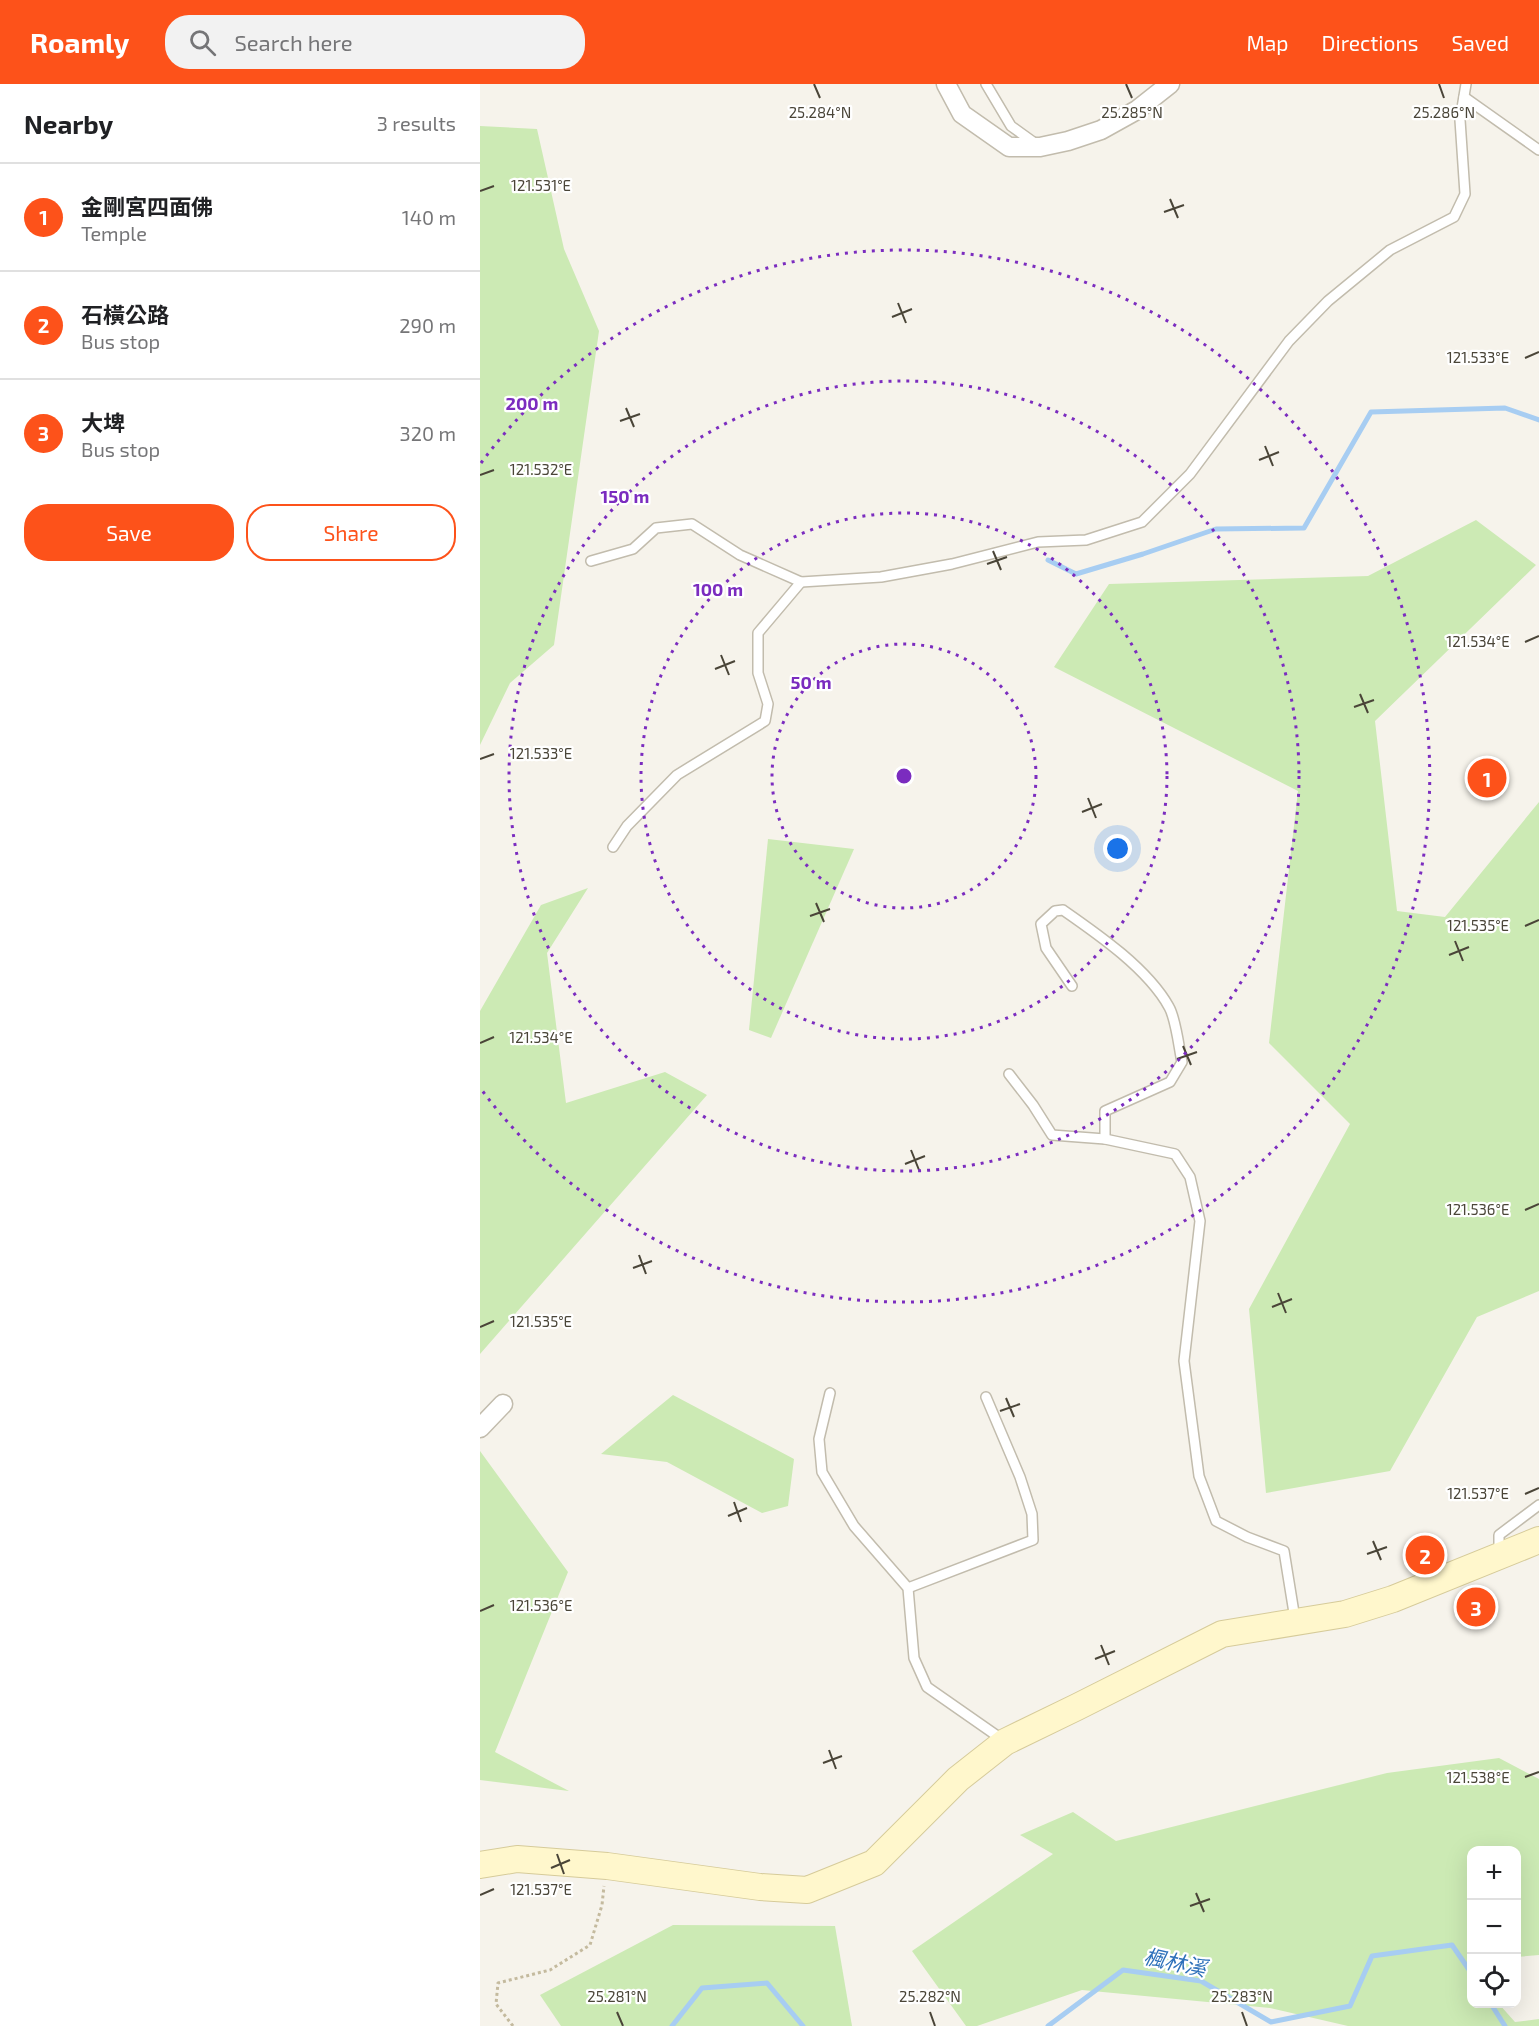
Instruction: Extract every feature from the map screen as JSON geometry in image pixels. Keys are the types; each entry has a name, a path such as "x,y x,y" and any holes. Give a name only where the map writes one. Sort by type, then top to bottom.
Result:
{"street":[{"path":"946,84 962,114 1009,147 1040,147 1101,130 1137,110 1170,84"},
{"path":"480,1428 503,1404"},
{"path":"480,1865 517,1859 607,1866 760,1887 807,1890 874,1863 958,1779 1005,1742 1222,1634 1345,1614 1393,1599 1539,1540"}],"lane":[{"path":"986,84 1011,126 1040,147"},
{"path":"591,561 633,549 656,528 692,524 740,555 801,582 881,577 951,564 1038,542 1086,540 1142,522 1190,474 1289,341 1328,301 1390,250 1454,217 1465,194 1460,120 1466,84"},
{"path":"1464,97 1539,150"},
{"path":"613,847 627,826 677,775 765,721 768,704 758,673 758,633 801,582"},
{"path":"1072,986 1046,948 1041,924 1055,911 1064,910 1145,974 1170,1009 1182,1062 1170,1082 1105,1111 1105,1138"},
{"path":"1009,1074 1052,1135 1105,1138 1174,1154 1190,1177 1200,1221 1184,1361 1199,1476 1216,1521 1247,1537 1284,1551 1296,1621"},
{"path":"830,1393 819,1439 822,1472 854,1526 908,1588 914,1658 927,1687 1005,1742"},
{"path":"908,1588 1033,1540 1032,1514 1020,1477 986,1396"},
{"path":"1498,1555 1499,1535 1539,1505"}],"path":[{"path":"513,2026 496,2004 498,1983 550,1970 590,1945 602,1905 607,1866"}],"green space":[{"path":"480,126 537,129 564,249 599,331 554,645 510,683 480,745"},
{"path":"1476,520 1536,565 1375,721 1397,911 1445,917 1539,802 1539,1291 1477,1317 1390,1471 1266,1493 1249,1309 1350,1124 1269,1043 1298,791 1054,667 1109,584 1368,576"},
{"path":"768,839 854,849 771,1038 749,1030"},
{"path":"588,888 547,953 566,1103 665,1072 707,1095 480,1354 480,1011 541,905"},
{"path":"673,1395 794,1459 788,1506 762,1513 667,1462 601,1454"},
{"path":"480,1451 568,1572 495,1752 569,1791 480,1780"},
{"path":"1499,1758 1539,1779 1539,1955 1521,1957 1521,1846 1467,1846 1467,1962 1462,1963 1467,1969 1467,2008 1503,2008 1515,2022 1539,2019 1539,2026 1348,2026 1270,2008 1082,1990 977,2026 966,2026 912,1951 1053,1854 1020,1835 1073,1812 1116,1841 1387,1773"},
{"path":"673,1925 835,1926 852,2026 561,2026 540,1995"}],"waterway":[{"path":"1048,560 1076,574 1216,529 1304,528 1371,412 1505,408 1539,420"},
{"name":"楓林溪","path":"1048,2026 1123,1970 1201,1981 1271,2022 1350,2006 1372,1956 1452,1945 1467,1967"},
{"name":"楓林溪","path":"672,2026 702,1988 767,1983 803,2026"},
{"name":"楓林溪","path":"1494,2008 1505,2026"}],"place":[{"name":"金剛宮四面佛","path":"1487,778"},
{"name":"石橫公路","path":"1425,1555"},
{"name":"大埤","path":"1476,1607"}]}
